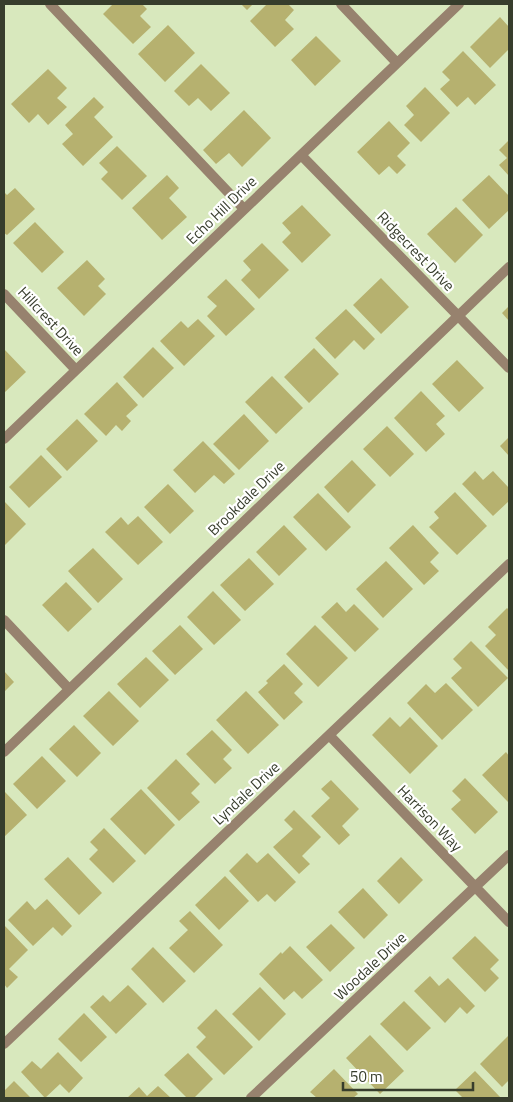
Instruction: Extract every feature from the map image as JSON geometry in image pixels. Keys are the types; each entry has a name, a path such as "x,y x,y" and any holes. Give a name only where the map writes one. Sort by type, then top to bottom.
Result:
{"street":[{"path":"50,4 244,209"},
{"path":"340,4 397,63"},
{"name":"Echo Hill Drive","path":"4,439 459,4"},
{"name":"Ridgecrest Drive","path":"301,154 509,368"},
{"name":"Brookdale Drive","path":"4,752 509,267"},
{"name":"Hillcrest Drive","path":"4,294 76,370"},
{"name":"Lyndale Drive","path":"4,1044 509,564"},
{"path":"4,620 69,689"},
{"name":"Harrison Way","path":"329,735 509,922"},
{"name":"Woodale Drive","path":"251,1098 509,855"}],"building":[{"path":"113,4 142,4 147,9 140,16 151,27 133,44 103,14"},
{"path":"241,4 253,4 247,10"},
{"path":"267,4 288,4 294,10 285,20 294,29 275,47 250,21"},
{"path":"500,17 509,27 509,49 490,68 470,47"},
{"path":"168,25 195,53 165,82 138,54"},
{"path":"316,36 341,61 315,86 291,60"},
{"path":"463,51 496,85 475,105 468,97 457,107 440,89 450,80 442,72"},
{"path":"201,64 230,93 211,111 198,98 189,106 174,91"},
{"path":"48,69 67,88 57,98 67,107 48,125 38,114 29,123 11,104"},
{"path":"425,87 450,113 421,142 404,125 414,115 406,106"},
{"path":"94,97 104,107 94,117 113,137 83,166 62,144 73,134 65,125"},
{"path":"244,110 271,138 242,167 229,153 216,164 203,150"},
{"path":"389,121 410,143 397,156 406,165 397,174 389,166 379,175 357,152"},
{"path":"509,140 509,176 499,165 507,158 499,150"},
{"path":"117,146 147,176 122,200 101,179 108,172 99,163"},
{"path":"167,175 179,188 169,198 187,217 162,240 132,208"},
{"path":"489,175 509,196 509,210 489,229 462,200"},
{"path":"15,188 35,209 7,235 4,233 4,192 7,195"},
{"path":"302,205 331,235 302,263 282,242 291,233 282,223"},
{"path":"456,207 483,235 455,263 427,234"},
{"path":"35,222 64,252 42,273 13,243"},
{"path":"262,243 289,270 259,299 241,280 251,270 243,261"},
{"path":"87,260 105,279 98,286 106,294 84,316 57,288"},
{"path":"381,278 409,307 381,334 353,305"},
{"path":"226,279 255,309 226,336 207,316 217,306 207,297"},
{"path":"509,306 509,321 502,313"},
{"path":"346,309 375,339 364,350 354,340 335,359 315,338"},
{"path":"198,319 215,336 184,366 160,341 181,321 188,328"},
{"path":"153,347 174,368 143,398 123,377"},
{"path":"314,348 339,374 309,403 284,377"},
{"path":"4,349 26,372 4,393"},
{"path":"457,360 484,388 459,412 432,384"},
{"path":"272,376 303,408 276,434 245,402"},
{"path":"117,382 138,405 126,416 131,421 122,431 116,425 106,436 84,414"},
{"path":"421,391 445,416 436,424 445,434 426,452 394,418"},
{"path":"244,414 269,441 239,470 213,444"},
{"path":"77,419 98,441 67,471 46,449"},
{"path":"387,426 414,454 390,477 363,449"},
{"path":"509,437 509,456 500,446"},
{"path":"203,441 235,474 224,484 214,475 195,493 173,470"},
{"path":"41,455 62,477 29,508 9,487"},
{"path":"352,460 376,485 348,513 324,487"},
{"path":"475,471 483,480 493,471 509,488 509,501 493,516 462,484"},
{"path":"168,484 194,511 170,534 144,507"},
{"path":"455,492 487,526 457,555 429,527 439,518 434,512"},
{"path":"318,493 351,527 326,551 293,517"},
{"path":"4,501 26,524 4,546"},
{"path":"138,516 163,542 138,565 105,532 121,517 128,525"},
{"path":"284,525 307,549 279,576 256,552"},
{"path":"413,525 439,553 430,562 439,571 424,585 389,548"},
{"path":"93,548 123,579 98,603 68,571"},
{"path":"249,558 274,584 245,611 220,585"},
{"path":"386,561 413,589 383,618 356,589"},
{"path":"66,582 92,609 68,632 42,605"},
{"path":"213,591 241,620 214,645 187,617"},
{"path":"337,602 346,612 354,604 379,629 355,652 321,617"},
{"path":"507,608 509,610 509,671 485,646 496,635 488,627"},
{"path":"180,625 203,649 175,675 152,651"},
{"path":"315,625 348,658 318,687 286,654"},
{"path":"471,641 508,678 478,707 451,678 462,668 453,659"},
{"path":"146,657 169,680 140,708 117,684"},
{"path":"284,664 303,684 294,693 303,702 284,720 258,692 268,683 266,681"},
{"path":"4,671 14,682 4,692"},
{"path":"446,683 473,710 442,740 407,703 426,684 435,693"},
{"path":"109,691 139,721 113,746 83,716"},
{"path":"246,691 279,725 248,754 216,720"},
{"path":"390,717 400,727 410,717 438,746 410,774 372,735"},
{"path":"74,725 101,753 77,777 49,749"},
{"path":"212,730 232,750 223,759 232,768 215,784 186,754"},
{"path":"506,752 509,756 508,802 482,775"},
{"path":"42,756 66,781 37,809 13,784"},
{"path":"176,759 200,784 191,793 200,802 179,821 147,788"},
{"path":"465,778 498,812 475,834 451,809 461,800 452,791"},
{"path":"331,780 359,809 342,826 350,835 339,845 311,816 330,798 321,789"},
{"path":"141,789 175,825 145,855 110,819"},
{"path":"4,793 27,815 4,837"},
{"path":"294,810 321,837 302,856 310,864 299,874 273,847 293,829 284,820"},
{"path":"104,828 136,861 113,883 89,859 98,850 90,842"},
{"path":"247,853 257,863 268,853 296,882 275,902 267,894 258,902 229,871"},
{"path":"68,857 102,893 79,915 44,879"},
{"path":"401,857 423,880 399,904 377,881"},
{"path":"225,876 249,901 219,930 195,905"},
{"path":"363,888 388,915 364,939 338,912"},
{"path":"47,899 72,926 62,936 53,927 33,946 8,920 27,901 35,910"},
{"path":"190,911 223,945 194,973 169,948 188,930 179,921"},
{"path":"331,924 355,948 330,972 306,947"},
{"path":"4,925 28,950 9,969 18,977 7,988 4,984"},
{"path":"475,936 499,960 490,969 499,978 485,992 452,958"},
{"path":"290,946 323,980 302,999 294,991 284,1000 259,974 281,952 282,954"},
{"path":"153,947 186,981 163,1003 131,969"},
{"path":"430,976 439,986 448,978 475,1006 467,1014 460,1007 445,1023 414,991"},
{"path":"128,985 147,1004 116,1034 90,1007 103,995 110,1002"},
{"path":"260,987 286,1014 259,1041 232,1014"},
{"path":"404,1001 431,1028 407,1051 380,1024"},
{"path":"216,1009 253,1047 224,1075 196,1047 206,1037 197,1028"},
{"path":"84,1013 107,1037 81,1062 58,1039"},
{"path":"370,1035 404,1071 380,1094 346,1058"},
{"path":"509,1035 509,1080 502,1087 480,1064"},
{"path":"58,1052 83,1078 69,1093 60,1084 45,1098 21,1072 32,1061 41,1069"},
{"path":"188,1053 213,1079 194,1098 187,1098 164,1075"},
{"path":"334,1069 358,1094 353,1098 317,1098 310,1092"},
{"path":"475,1071 501,1098 463,1098 455,1090"},
{"path":"14,1081 31,1098 4,1098 4,1091"},
{"path":"158,1086 171,1098 127,1098 139,1087 147,1096"}]}
